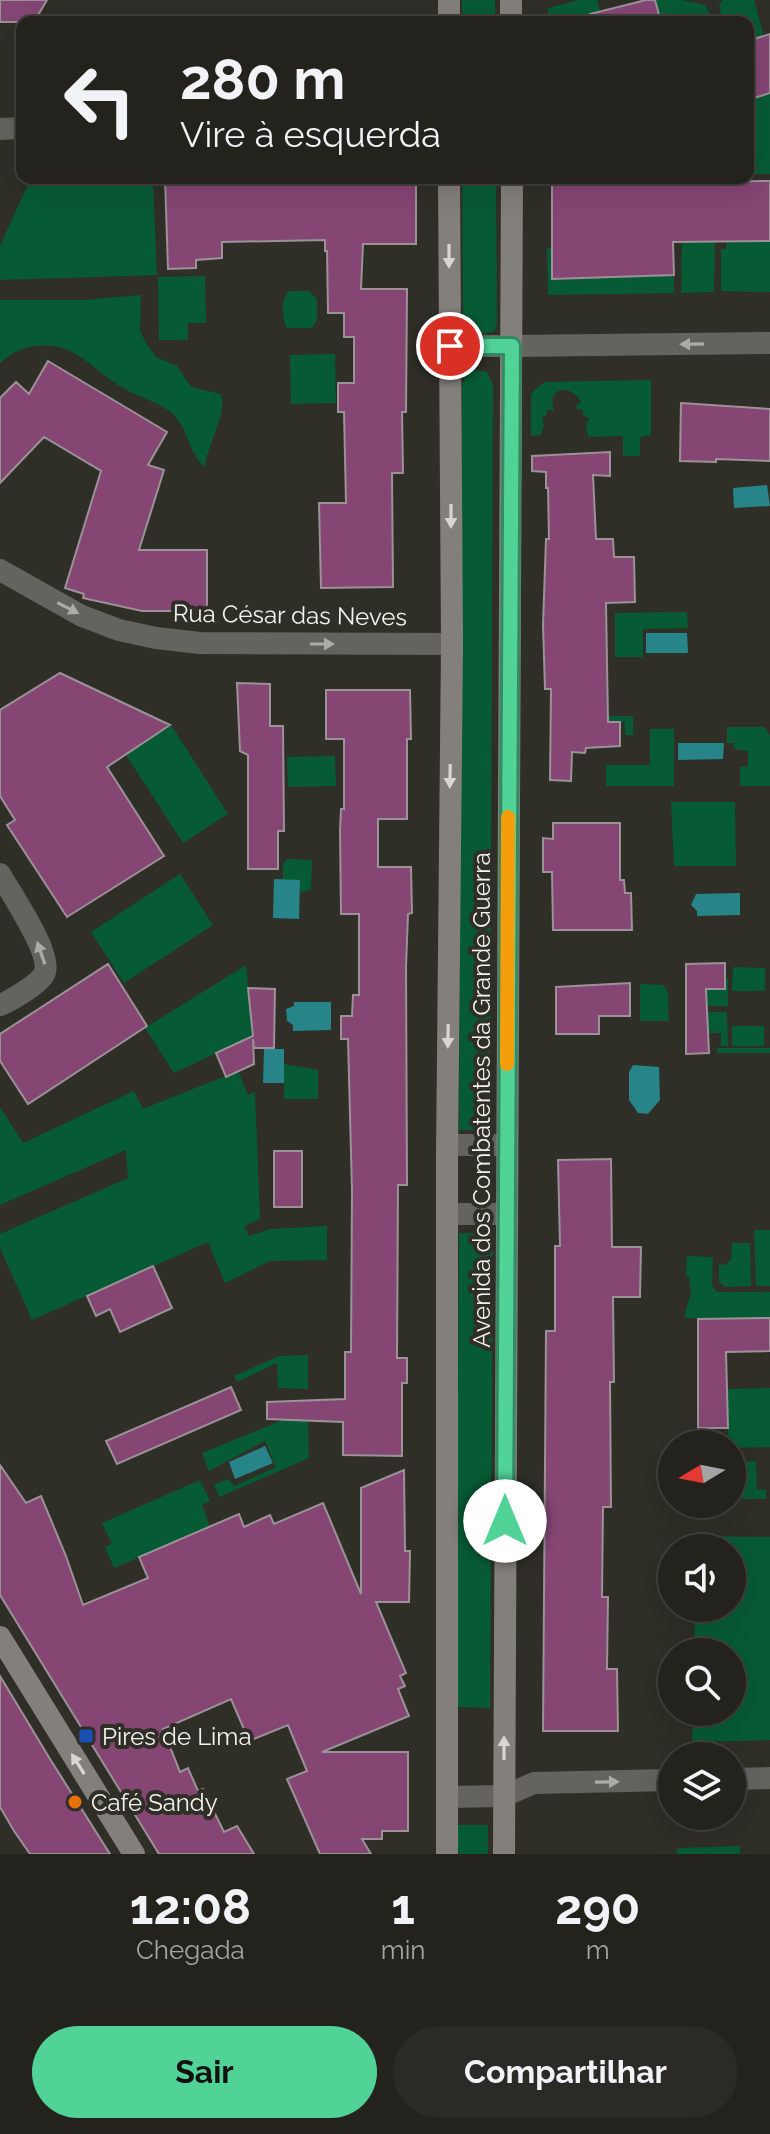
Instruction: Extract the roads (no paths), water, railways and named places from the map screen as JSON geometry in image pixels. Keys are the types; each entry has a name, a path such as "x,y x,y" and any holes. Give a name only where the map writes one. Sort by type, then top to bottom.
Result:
{"main road":[{"name":"Avenida dos Combatentes da Grande Guerra","path":"447,1854 447,1145 452,644 449,184"},
{"name":"Avenida dos Combatentes da Grande Guerra","path":"504,1854 512,184"},
{"path":"0,1637 134,1854"}],"street":[{"path":"450,346 770,343"},
{"name":"Rua César das Neves","path":"0,570 82,616 119,630 156,638 200,643 452,644"},
{"path":"0,874 39,944 45,957 46,970 42,979 0,1005"},
{"path":"447,1145 506,1145"},
{"path":"447,1214 505,1214"},
{"path":"746,1779 770,1778"},
{"path":"447,1797 504,1796 534,1783 658,1780"}],"water":[{"path":"767,485 770,506 734,508 733,488"},
{"path":"646,633 687,633 688,653 646,653"},
{"path":"678,743 724,743 723,759 678,760"},
{"path":"274,879 300,880 299,919 273,918"},
{"path":"740,893 740,915 697,916 691,905 696,894"},
{"path":"294,1002 331,1002 331,1030 293,1031 293,1025 287,1021 286,1009 294,1006"},
{"path":"264,1049 284,1049 284,1083 263,1083"},
{"path":"633,1065 659,1067 660,1100 648,1114 638,1113 629,1100 629,1072"},
{"path":"265,1446 273,1463 235,1479 229,1462"}],"place":[{"name":"Pires de Lima","path":"86,1736"},
{"name":"Café Sandy","path":"75,1802"}]}
